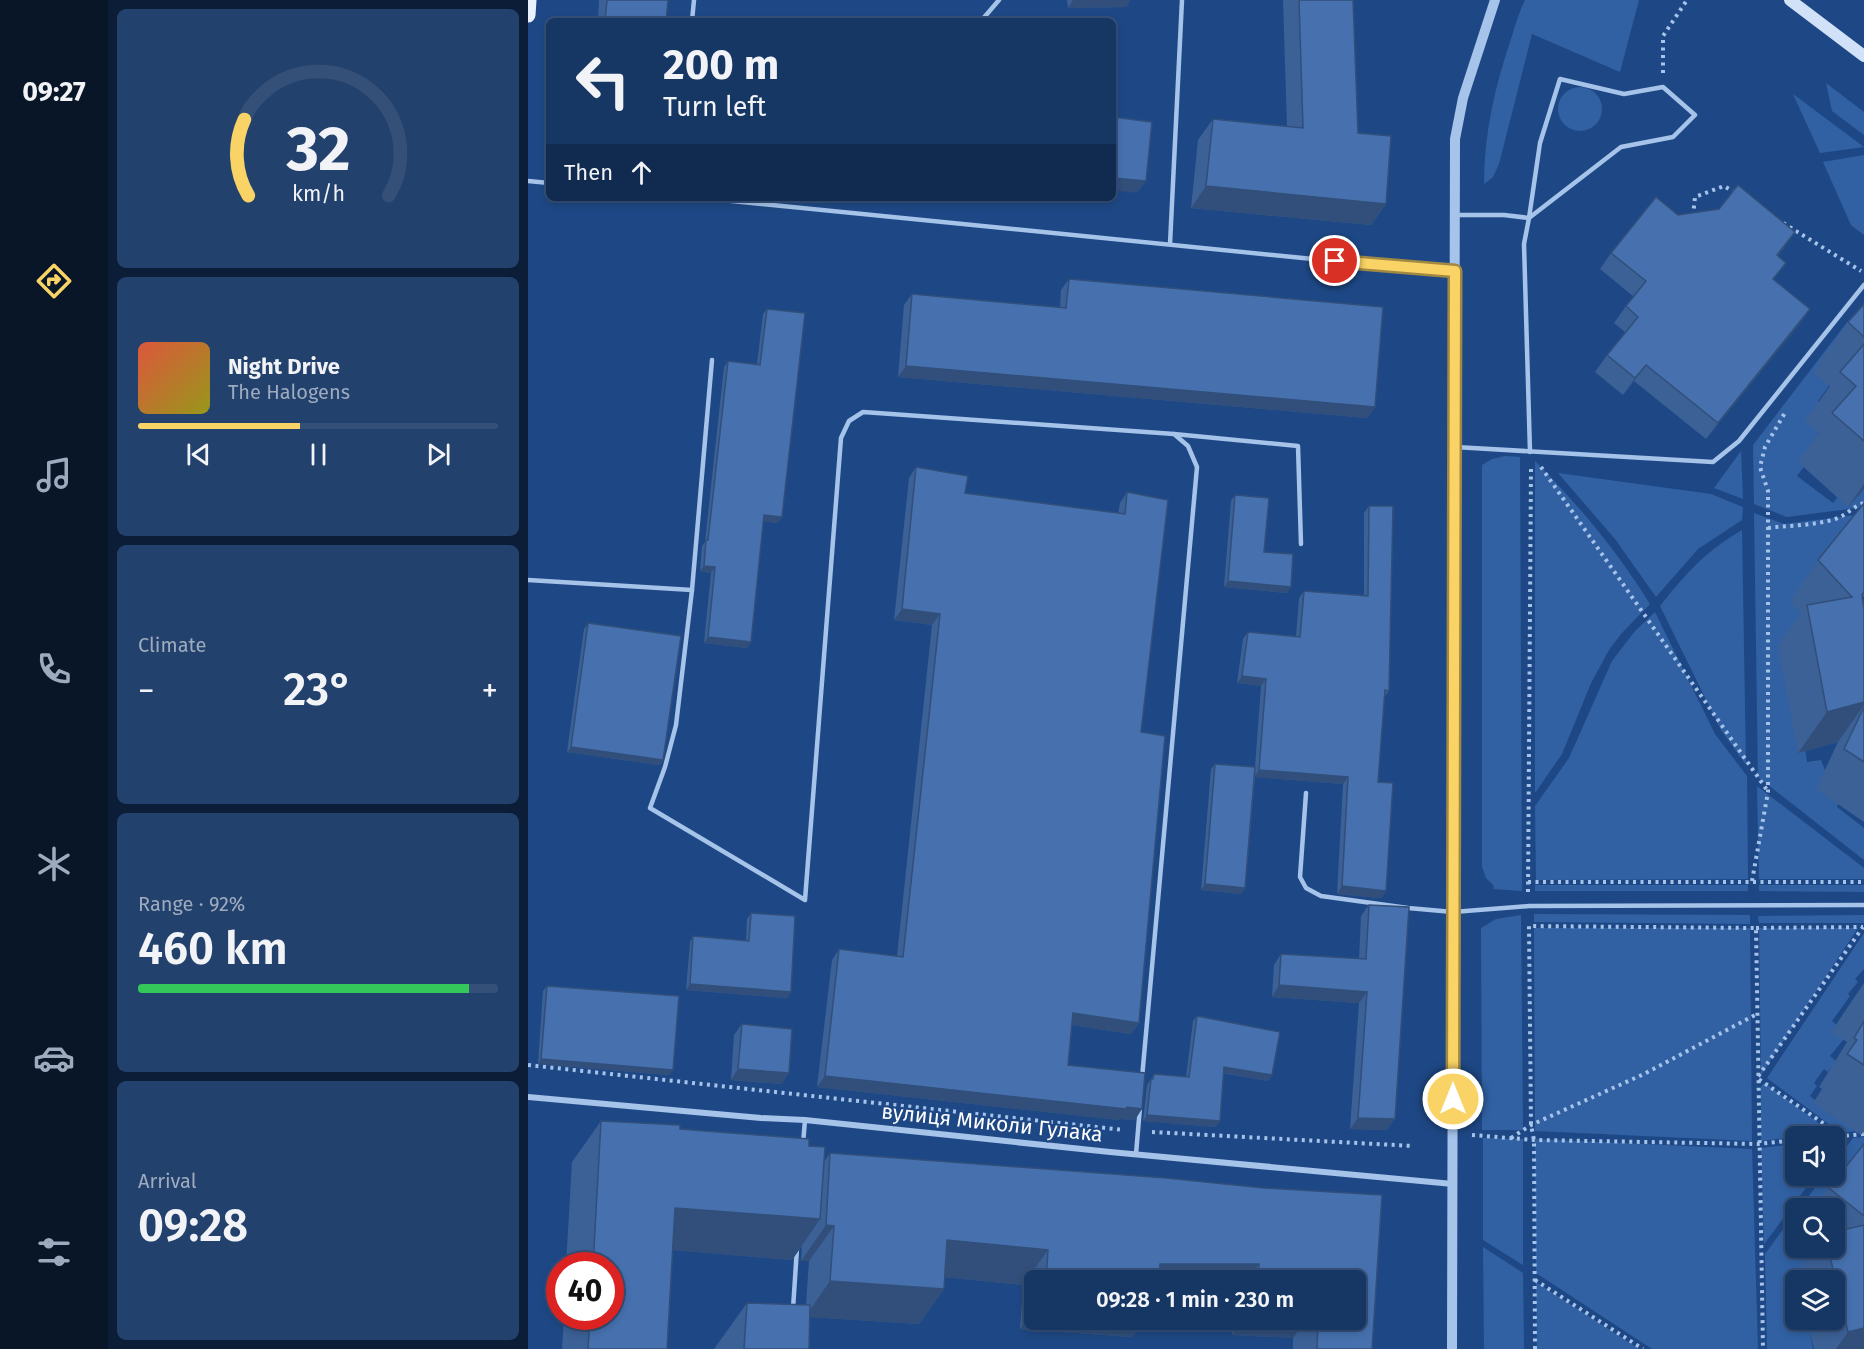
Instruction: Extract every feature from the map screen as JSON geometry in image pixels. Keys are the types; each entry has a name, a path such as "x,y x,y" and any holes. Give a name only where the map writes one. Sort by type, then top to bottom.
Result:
{"main road":[{"path":"528,15 529,0"},
{"path":"1790,0 1864,56"}],"street":[{"path":"1452,1349 1455,139 1463,98 1495,0"},
{"name":"вулиця Миколи Гулака","path":"528,1097 805,1120 1452,1184"}],"lane":[{"path":"692,18 693,0"},
{"path":"984,18 999,0"},
{"path":"1170,244 1182,0"},
{"path":"1455,215 1504,215 1529,218 1621,147 1673,137 1695,115 1663,87 1624,94 1560,79 1540,143 1529,218 1524,244 1530,452"},
{"path":"528,181 546,183"},
{"path":"733,201 1383,266 1455,271"},
{"path":"1454,447 1713,462 1739,441 1864,285"},
{"path":"712,360 692,590 676,725 665,767 650,808 805,900 841,438 849,421 864,412 1174,434 1298,446 1300,544"},
{"path":"1142,1084 1197,467 1188,446 1174,434"},
{"path":"528,580 692,590"},
{"path":"1306,794 1300,877 1306,888 1321,896 1453,912 1529,906 1864,905"},
{"path":"1136,1154 1141,1096"},
{"path":"803,1152 805,1120"},
{"path":"793,1314 797,1244"}],"path":[{"path":"1663,87 1663,36 1687,0"},
{"path":"1693,218 1695,197 1724,186 1744,198"},
{"path":"1774,217 1864,273"},
{"path":"1530,452 1768,792"},
{"path":"1530,452 1528,882 1864,882"},
{"path":"1752,881 1768,792 1768,491"},
{"path":"1768,528 1814,524 1838,519 1855,506 1864,503"},
{"path":"1534,1349 1534,1140 1531,1125 1529,926 1756,928 1864,926"},
{"path":"1757,1078 1864,926"},
{"path":"1756,928 1763,1349"},
{"path":"1510,1138 1531,1125 1644,1074 1756,1014"},
{"path":"528,1065 1137,1131 1413,1146"},
{"path":"1757,1078 1827,1126"},
{"path":"1845,1136 1864,1134"},
{"path":"1472,1135 1534,1140 1758,1144 1785,1141"},
{"path":"1535,1279 1643,1349"}],"shaded area":[{"path":"1525,0 1639,0 1620,72 1532,34 1499,164 1493,177 1484,184 1488,129 1495,92"},
{"path":"1826,83 1864,112 1864,135 1832,111"},
{"path":"1580,87 1595,94 1602,109 1595,124 1580,131 1565,124 1558,109 1565,94"},
{"path":"1793,94 1864,147 1820,153"},
{"path":"1864,155 1864,235 1851,225 1823,162"},
{"path":"1864,312 1837,375 1818,401 1834,413 1817,435 1823,441 1797,476 1833,503 1842,491 1864,473 1864,507 1787,517 1754,504 1753,445 1848,321"},
{"path":"1741,451 1743,499 1714,488"},
{"path":"1505,456 1520,457 1522,891 1493,889 1494,886 1486,878 1482,867 1482,465 1492,459"},
{"path":"1535,461 1597,529 1650,604 1609,650 1591,683 1562,754 1535,793"},
{"path":"1558,473 1711,494 1743,507 1742,520 1698,549 1656,597 1615,539"},
{"path":"1754,513 1784,524 1864,514 1805,747 1807,762 1821,760 1838,804 1837,807 1864,828 1864,860 1758,777"},
{"path":"1742,530 1746,765 1721,730 1660,606 1697,564"},
{"path":"1655,612 1715,734 1747,776 1748,879 1536,880 1535,806 1569,758 1612,661 1635,631"},
{"path":"1757,786 1864,868 1864,879 1759,879"},
{"path":"1535,885 1748,885 1748,891 1535,891"},
{"path":"1759,885 1864,885 1864,892 1759,891"},
{"path":"1534,914 1750,915 1750,924 1534,922"},
{"path":"1521,915 1523,1130 1482,1130 1481,928 1496,919"},
{"path":"1864,915 1864,923 1759,923 1758,916"},
{"path":"1534,928 1750,928 1752,1141 1535,1131"},
{"path":"1759,928 1858,928 1761,1075"},
{"path":"1864,933 1864,969 1855,979 1858,982 1832,1021 1848,1034 1830,1056 1836,1061 1828,1072 1824,1069 1814,1083 1817,1086 1810,1096 1846,1124 1864,1130 1845,1132 1845,1126 1832,1126 1767,1078"},
{"path":"1765,1083 1823,1126 1785,1126 1785,1138 1761,1141 1761,1086"},
{"path":"1864,1137 1864,1163 1838,1198 1807,1198 1816,1186 1845,1186 1845,1149 1853,1138"},
{"path":"1483,1138 1523,1139 1523,1265 1483,1240"},
{"path":"1535,1139 1752,1149 1758,1349 1652,1349 1536,1273"},
{"path":"1785,1145 1785,1186 1808,1186 1798,1198 1785,1198 1785,1216 1764,1244 1761,1148"},
{"path":"1785,1227 1785,1258 1819,1258 1812,1270 1785,1270 1785,1330 1810,1330 1813,1349 1767,1349 1765,1254"},
{"path":"1483,1247 1523,1273 1524,1349 1484,1349"},
{"path":"1536,1282 1639,1349 1537,1349"}],"building":[{"path":"607,0 668,0 666,18 605,18"},
{"path":"1299,0 1353,0 1358,133 1391,136 1386,204 1206,186 1213,119 1303,128"},
{"path":"1116,117 1152,122 1146,181 1116,178"},
{"path":"1738,185 1795,232 1777,255 1786,263 1773,279 1810,309 1718,423 1646,365 1635,378 1607,355 1638,317 1626,306 1646,281 1611,253 1656,197 1678,215 1719,209"},
{"path":"1069,279 1383,307 1375,407 906,366 912,294 1066,308"},
{"path":"1864,304 1864,337 1848,322"},
{"path":"767,309 805,313 782,517 764,515 751,642 708,637 715,567 704,566 728,361 760,365"},
{"path":"1864,344 1864,441 1832,413 1856,386 1840,372"},
{"path":"916,467 968,476 965,493 1125,514 1127,492 1168,500 1141,732 1165,736 1139,1023 1073,1013 1068,1065 1145,1073 1142,1109 825,1076 839,949 903,957 940,614 902,609"},
{"path":"1235,495 1269,498 1264,552 1293,554 1291,587 1228,581"},
{"path":"1864,503 1864,592 1862,595 1864,702 1827,712 1807,605 1852,597 1818,560"},
{"path":"1369,506 1393,506 1389,691 1385,690 1378,782 1393,783 1386,891 1342,886 1348,777 1259,770 1266,679 1242,676 1248,632 1300,637 1304,591 1368,596"},
{"path":"588,623 681,636 663,760 571,747"},
{"path":"1864,707 1864,762 1844,749"},
{"path":"1215,764 1255,767 1245,888 1205,884"},
{"path":"1369,905 1409,907 1395,1119 1358,1118 1367,992 1279,985 1281,954 1366,959"},
{"path":"751,913 795,916 791,992 690,984 693,936 749,941"},
{"path":"547,986 679,996 673,1070 541,1059"},
{"path":"1197,1016 1280,1032 1272,1075 1224,1067 1220,1121 1147,1115 1151,1079 1154,1074 1189,1077"},
{"path":"1864,1021 1864,1065 1847,1054 1857,1040 1854,1038"},
{"path":"742,1024 792,1029 789,1073 738,1069"},
{"path":"601,1121 680,1125 680,1129 809,1139 809,1146 825,1147 820,1219 675,1208 667,1349 588,1349 589,1330 624,1330 624,1252 594,1252"},
{"path":"1864,1144 1864,1216 1845,1201 1845,1198 1842,1198 1829,1188 1845,1186 1845,1168"},
{"path":"830,1153 1166,1178 1264,1188 1382,1195 1372,1349 1317,1349 1318,1330 1366,1330 1366,1270 1259,1270 1259,1264 1160,1264 1160,1270 1047,1270 1048,1250 947,1240 944,1289 830,1281 834,1226 826,1225"},
{"path":"1864,1225 1864,1328 1848,1332 1845,1319 1845,1270 1833,1270 1830,1258 1845,1258 1845,1229"},
{"path":"747,1303 810,1305 809,1349 744,1349"}],"route":[{"path":"1335,261 1455,271 1453,1099"}]}
